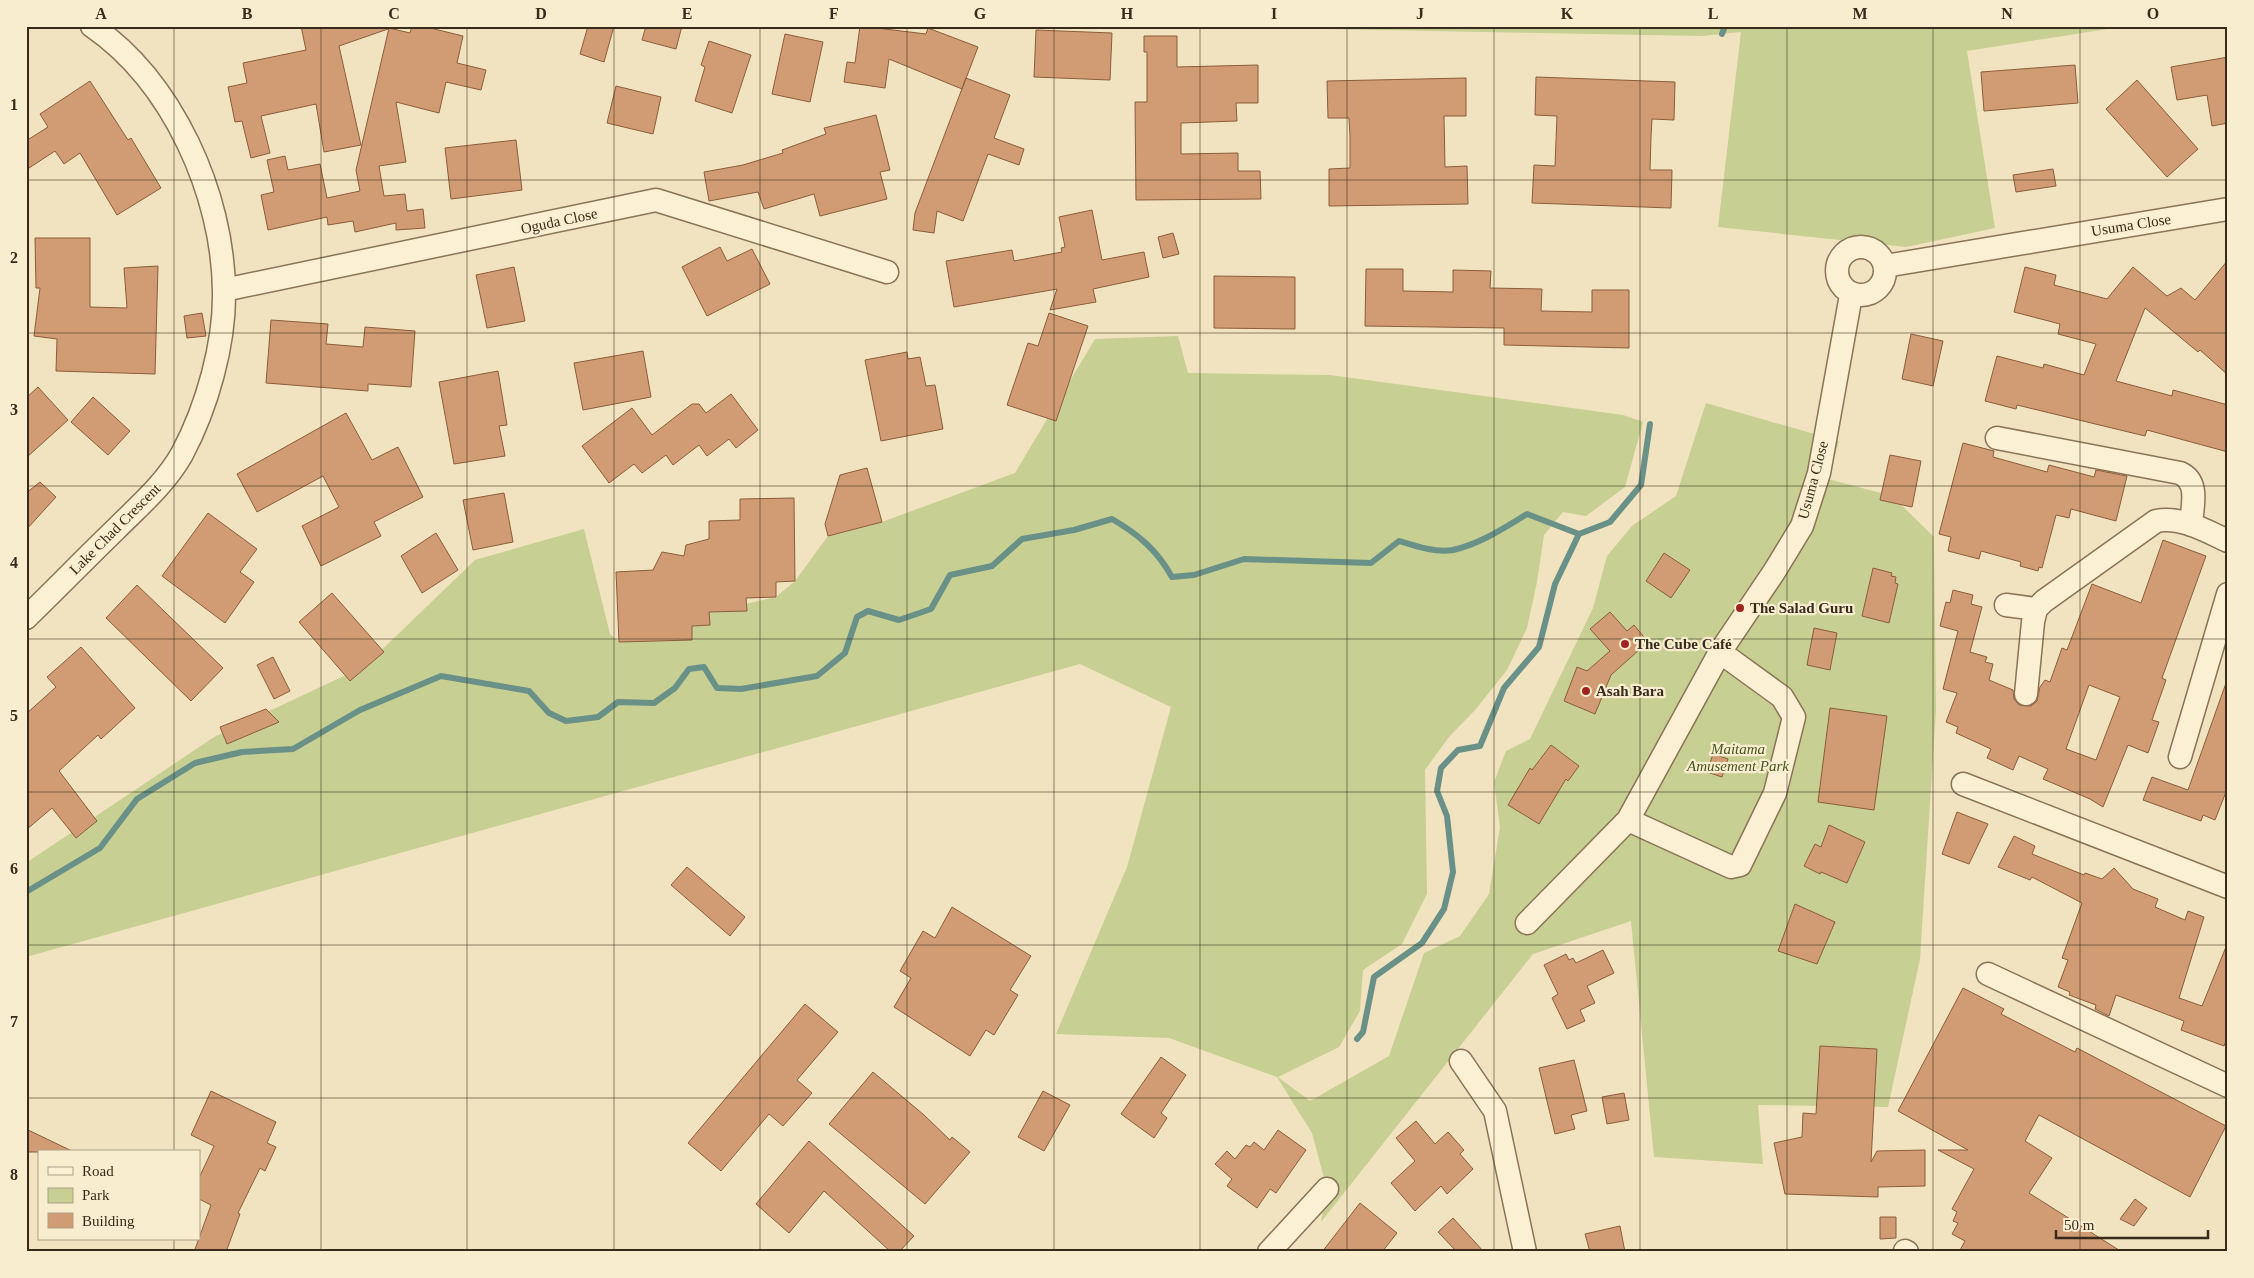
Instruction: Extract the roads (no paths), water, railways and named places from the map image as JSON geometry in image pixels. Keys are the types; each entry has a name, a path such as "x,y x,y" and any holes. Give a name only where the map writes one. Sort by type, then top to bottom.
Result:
{"street":[{"name":"Lake Chad Crescent","path":"26,618 160,486 182,454 214,370 222,326 224,290 212,209 191,146 153,85 105,35 92,26"},
{"name":"Oguda Close","path":"224,290 656,200 887,272"},
{"name":"Usuma Close","path":"1885,266 2228,208"},
{"path":"1861,246 1876,252 1885,266 1883,284 1869,295 1851,295 1839,283 1836,266 1845,252 1861,246"},
{"name":"Usuma Close","path":"1526,923 1628,820 1720,652 1774,572 1802,526 1819,472 1851,295"},
{"path":"1997,438 2188,476 2192,482 2191,525"},
{"path":"2026,694 2036,609 2044,600 2156,521 2165,520 2191,525 2228,541"},
{"path":"2180,757 2228,594"},
{"path":"2006,605 2036,609"},
{"path":"1628,820 1724,866 1731,868 1740,865 1776,793 1794,717 1782,698 1720,652"},
{"path":"1963,784 2228,886"},
{"path":"1988,974 2228,1086"},
{"path":"1462,1061 1495,1111 1525,1252"},
{"path":"1269,1252 1327,1189"}],"waterway":[{"path":"1722,34 1725,26"},
{"path":"1357,1039 1363,1032 1374,977 1422,943 1444,909 1453,872 1447,816 1437,791 1441,768 1458,750 1480,746 1504,688 1539,647 1555,584 1579,534 1610,522 1641,485 1650,424"},
{"path":"26,892 100,848 137,799 195,763 242,752 293,749 360,710 441,676 529,691 549,713 566,721 598,717 618,702 654,703 675,688 689,669 704,667 717,688 741,689 817,676 845,653 857,617 868,611 899,620 931,609 950,575 992,566 1022,539 1074,530 1112,519 1146,544 1160,559 1172,577 1194,575 1244,559 1371,563 1399,541 1433,550 1453,550 1482,540 1527,514 1579,534"}],"place":[{"name":"The Salad Guru","path":"1740,608"},
{"name":"The Cube Café","path":"1625,644"},
{"name":"Asah Bara","path":"1586,691"}],"park label":[{"name":"Maitama Amusement Park","path":"1738,758"}]}
